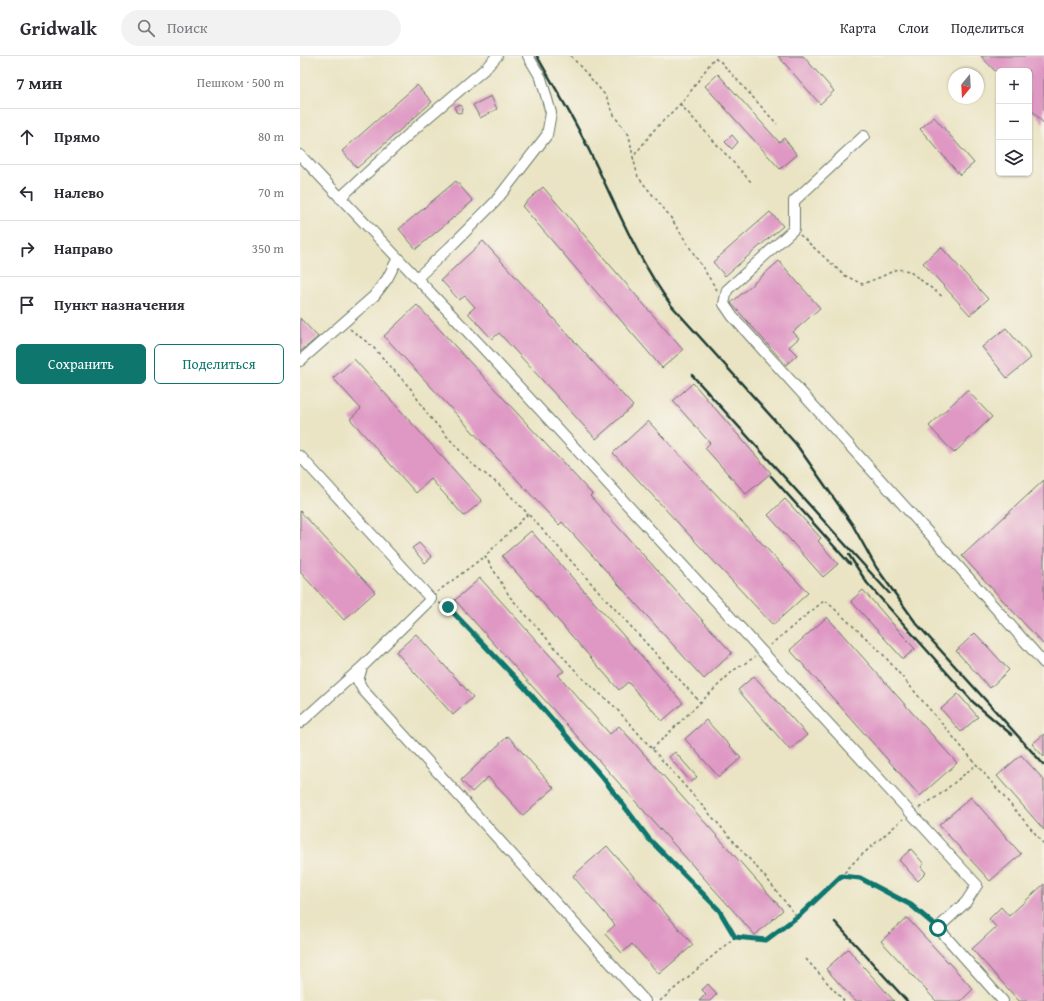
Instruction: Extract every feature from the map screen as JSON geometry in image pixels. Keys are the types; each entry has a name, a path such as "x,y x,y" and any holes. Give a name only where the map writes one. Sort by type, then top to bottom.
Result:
{"lane":[{"path":"340,198 420,124 486,68 497,56"},
{"path":"417,278 495,202 547,135 552,113 541,78 528,56"},
{"path":"864,136 794,200 794,229 727,290 724,304 732,317 930,534 1044,663"},
{"path":"300,155 417,278 977,885 966,902 938,928 1003,1001"},
{"path":"300,361 374,296 387,279 398,258"},
{"path":"300,456 431,599 362,667 300,723"},
{"path":"362,667 358,681 363,690 646,1001"}],"path":[{"path":"571,56 606,96 615,117 629,135 638,177 669,214 717,290"},
{"path":"633,157 654,130 686,98 713,57 721,62 777,124"},
{"path":"680,104 752,183"},
{"path":"794,229 817,253 844,275 862,284 897,269 909,271 943,297"},
{"path":"341,325 352,330 372,346 411,389 428,415 471,463 502,487 528,514 700,702"},
{"path":"528,514 485,556 465,570 431,599 448,607 525,688 603,778 649,839 719,910 735,937"},
{"path":"485,556 510,597 582,678 615,707 767,879 797,917"},
{"path":"652,749 734,670 763,652 825,600 881,652 1044,844"},
{"path":"660,1001 735,937 766,940 797,917 856,860 911,813 938,796 977,764"},
{"path":"841,876 860,878 911,905 938,928"},
{"path":"806,959 844,1001"}],"building":[{"path":"778,56 803,56 834,91 820,104"},
{"path":"981,56 1044,56 1044,124 1032,110 1032,68 996,68 995,71"},
{"path":"718,74 779,142 784,138 797,155 780,169 705,86"},
{"path":"417,85 432,102 357,168 342,151"},
{"path":"491,96 497,109 480,118 473,105"},
{"path":"457,105 461,105 463,109 461,113 457,113 455,111 455,107"},
{"path":"934,117 974,163 960,175 920,129"},
{"path":"732,135 738,142 732,149 725,142"},
{"path":"456,181 473,201 416,249 399,229"},
{"path":"543,187 683,350 662,368 522,206"},
{"path":"770,212 783,226 725,276 713,262"},
{"path":"483,241 633,406 596,439 499,333 492,339 468,313 475,307 465,296 459,300 441,280"},
{"path":"941,247 988,299 970,315 923,263"},
{"path":"779,261 820,308 793,332 799,338 789,347 797,355 786,365 731,303"},
{"path":"417,305 592,494 590,496 732,653 704,679 562,522 559,525 384,336"},
{"path":"300,318 318,337 300,352"},
{"path":"1006,328 1031,358 1007,378 982,347"},
{"path":"354,359 482,501 464,516 431,479 416,493 350,419 361,409 333,378"},
{"path":"693,383 771,473 746,494 705,448 710,443 673,401"},
{"path":"967,390 992,417 954,453 929,426"},
{"path":"648,421 808,593 773,625 613,453"},
{"path":"1044,480 1044,645 962,556"},
{"path":"785,499 821,538 818,541 838,564 823,577 768,515"},
{"path":"300,511 375,592 344,620 300,572"},
{"path":"531,531 683,703 662,721 628,682 619,690 502,556"},
{"path":"419,543 432,557 425,563 412,548"},
{"path":"480,578 564,671 558,675 610,734 619,726 783,910 755,935 455,600"},
{"path":"863,590 915,649 903,659 851,601"},
{"path":"827,617 957,763 920,796 790,650"},
{"path":"975,633 1009,670 990,688 956,651"},
{"path":"416,634 473,697 453,715 396,652"},
{"path":"754,676 807,735 790,750 738,690"},
{"path":"958,694 978,717 961,732 941,709"},
{"path":"706,720 741,758 719,777 685,739"},
{"path":"1044,734 1044,757 1032,744"},
{"path":"508,736 554,788 523,815 488,777 472,792 461,780"},
{"path":"675,752 697,777 691,782 669,757"},
{"path":"1021,755 1044,780 1044,830 997,776"},
{"path":"971,797 1021,854 990,881 939,825"},
{"path":"607,846 693,945 659,974 632,944 622,953 605,934 615,925 573,876"},
{"path":"911,849 924,864 921,867 926,873 918,881 899,860"},
{"path":"1044,884 1044,1001 1019,1001 972,949 996,927 989,919 1001,907 1009,916"},
{"path":"907,918 973,989 961,1001 936,1001 881,941"},
{"path":"848,949 894,1001 855,1001 826,969"},
{"path":"708,984 717,994 710,1001 699,1001 706,994 702,990"}],"railway":[{"path":"537,56 578,128 645,265 671,305 796,444 852,524 876,567 916,623 1044,765"},
{"path":"692,375 889,593"},
{"path":"771,476 850,564"},
{"path":"849,555 867,583 973,702 1012,735"},
{"path":"835,922 907,1001"}],"route":[{"path":"448,607 525,688 603,778 649,839 719,910 735,937 766,940 801,914 841,876 860,878 911,905 938,928"}]}
